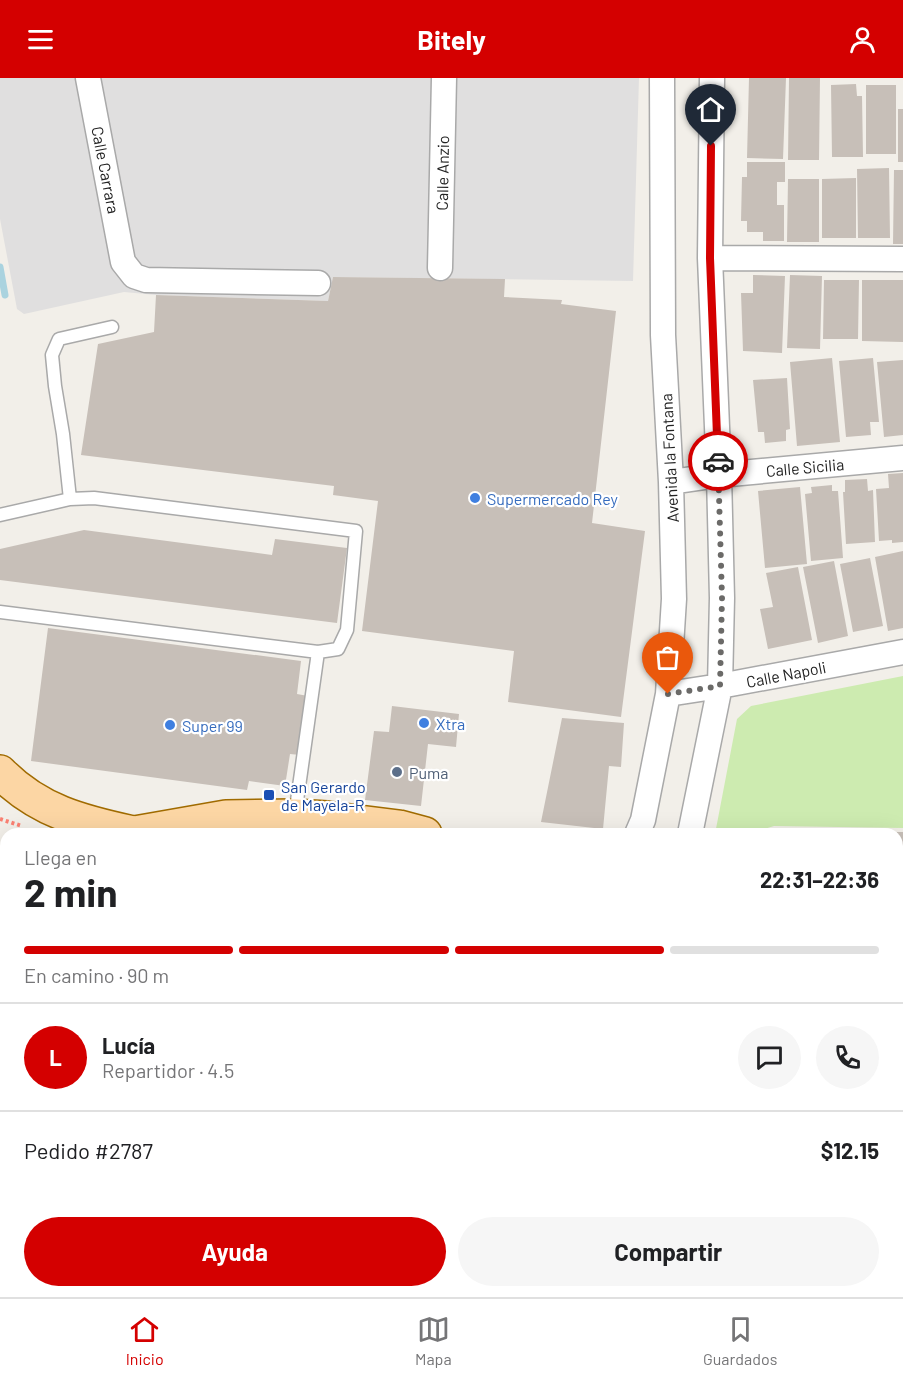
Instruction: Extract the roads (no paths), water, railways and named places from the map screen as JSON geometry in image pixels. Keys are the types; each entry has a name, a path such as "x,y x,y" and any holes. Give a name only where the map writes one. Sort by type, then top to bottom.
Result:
{"main road":[{"path":"0,772 17,788 45,807 109,828"},
{"path":"165,828 226,817 403,828"}],"street":[{"name":"Calle Carrara","path":"88,78 123,262 134,276 146,280 318,283"},
{"name":"Calle Anzio","path":"440,268 444,78"},
{"name":"Avenida la Fontana","path":"640,828 668,694 674,599 671,482 663,335 662,78"},
{"path":"691,828 720,686 722,598 710,258 712,78"},
{"path":"710,258 903,259"},
{"name":"Calle Sicilia","path":"671,482 719,475 903,458"},
{"name":"Calle Napoli","path":"668,694 903,652"}],"lane":[{"path":"70,499 63,434 54,386 52,355 59,339 112,327"},
{"path":"0,515 70,499 94,498 356,531 347,630 338,649 318,652 0,612"},
{"path":"310,822 318,652"}],"waterway":[{"path":"0,267 5,295"}],"place":[{"name":"Supermercado Rey","path":"475,498"},
{"name":"Xtra","path":"424,723"},
{"name":"Super 99","path":"170,725"},
{"name":"Puma","path":"397,772"},
{"name":"San Gerardo de Mayela-R","path":"269,795"}]}
